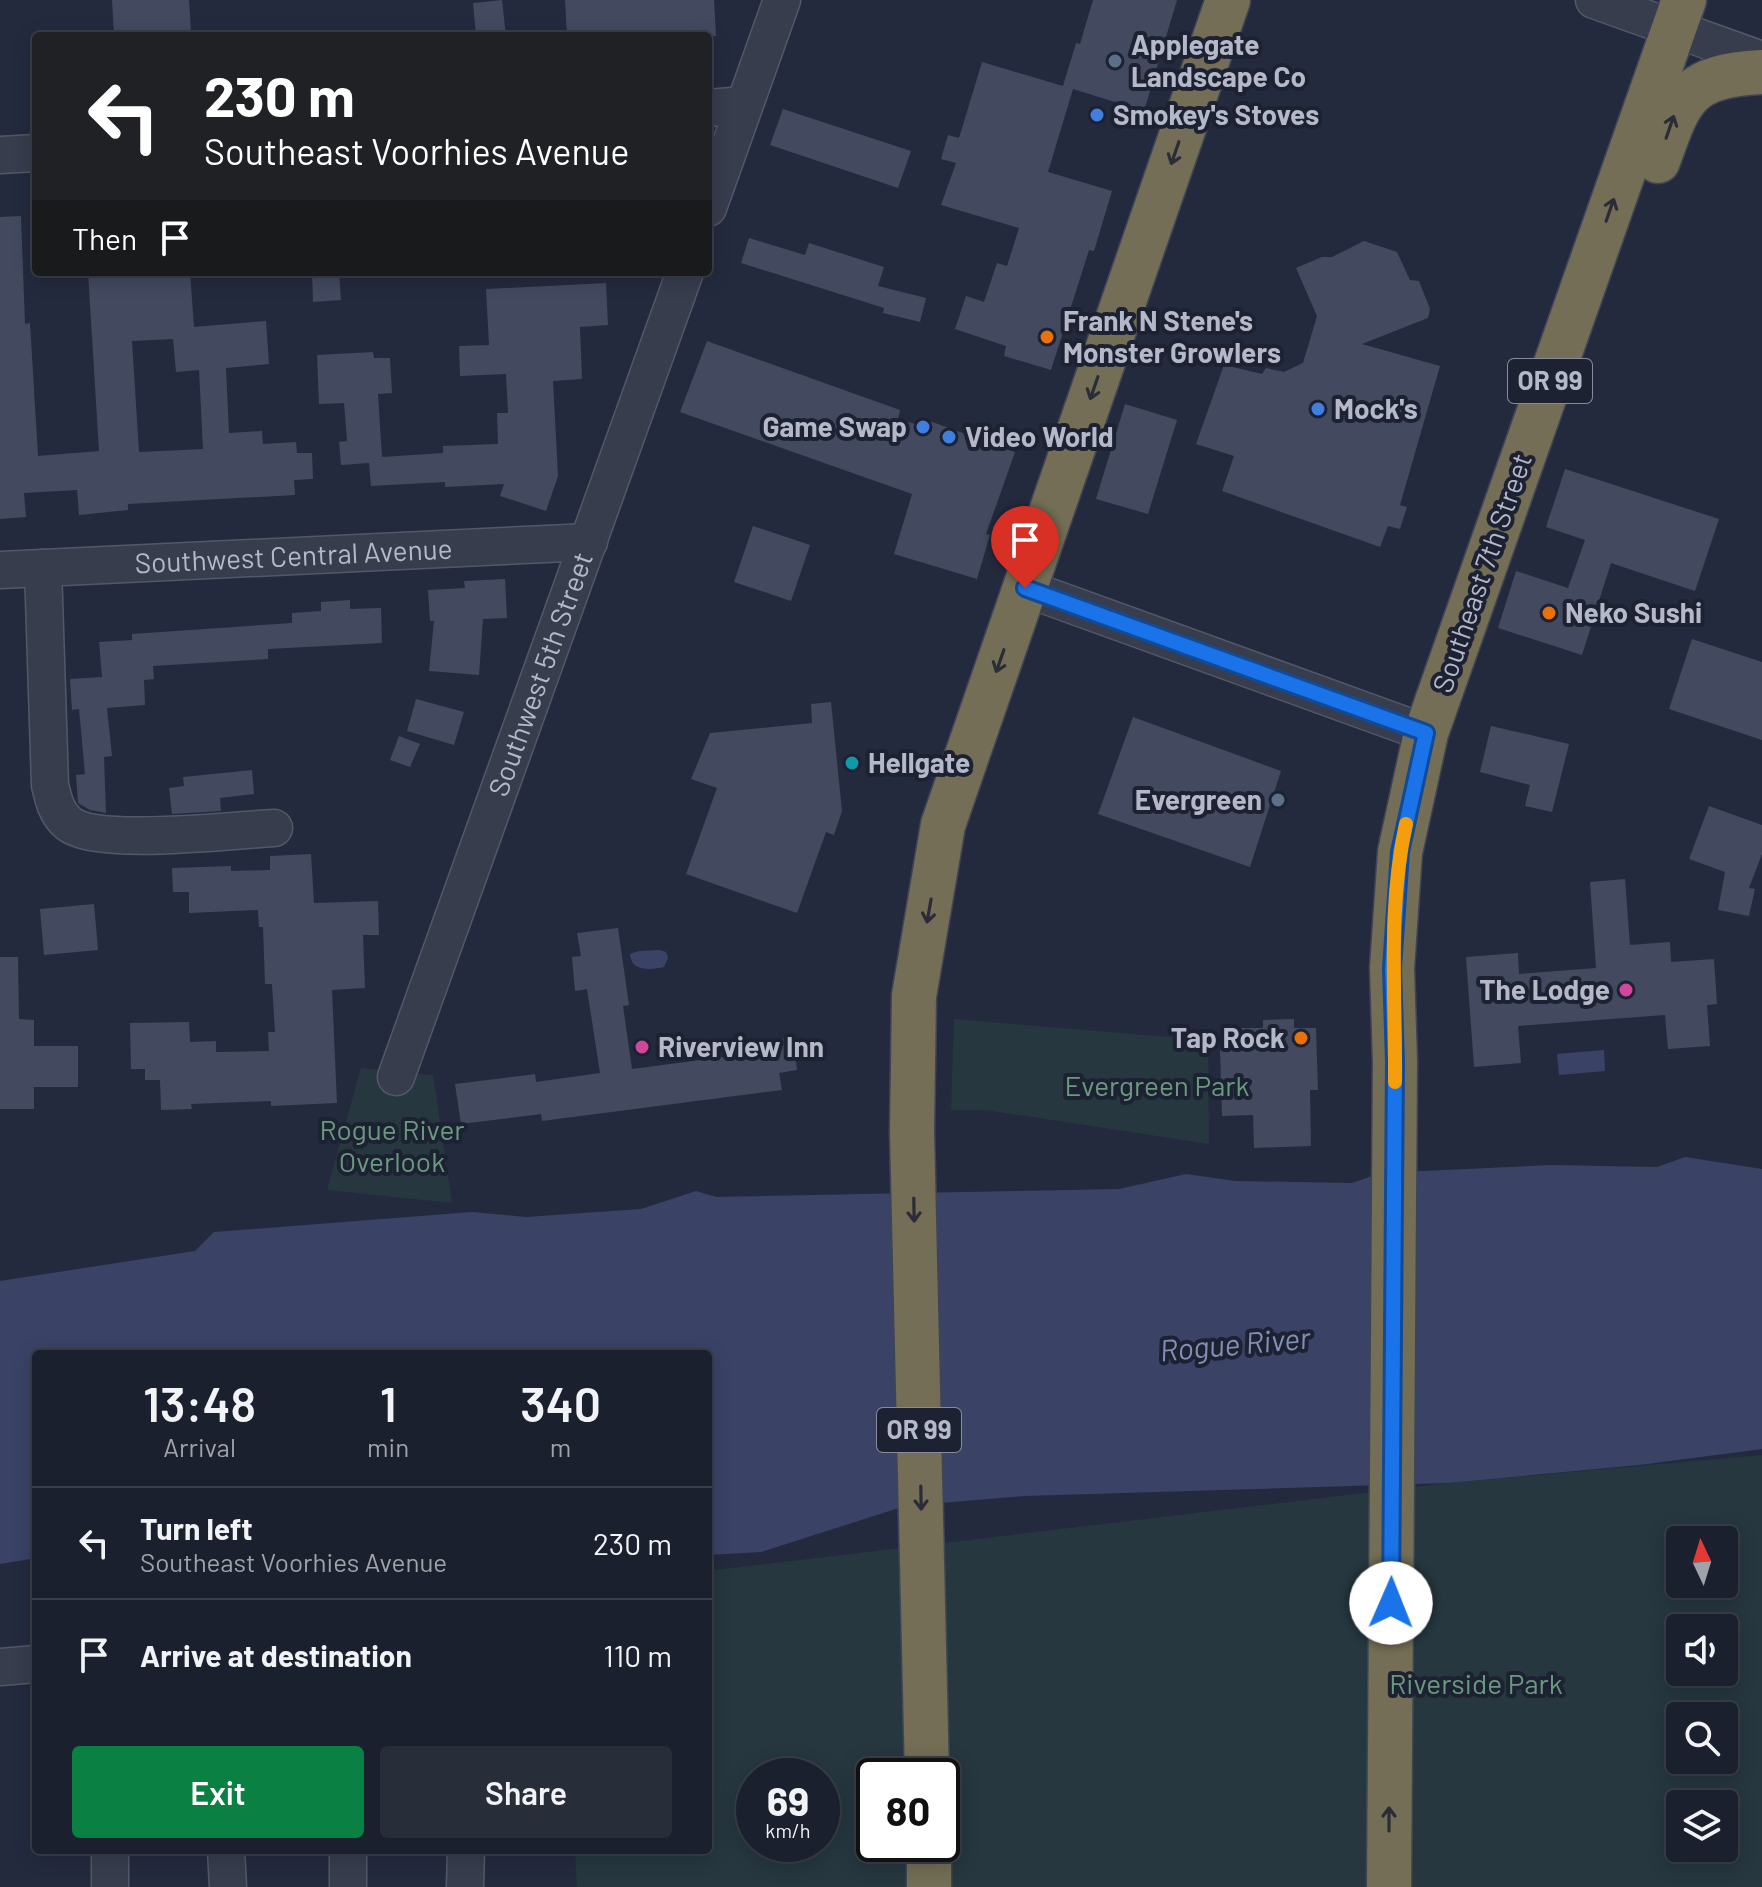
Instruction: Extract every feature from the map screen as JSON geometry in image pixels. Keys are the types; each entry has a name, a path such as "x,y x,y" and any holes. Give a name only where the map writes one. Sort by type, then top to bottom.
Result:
{"highway":[{"name":"OR 99","path":"927,1758 912,1132 914,996 943,825 1228,0"},
{"name":"Southeast 7th Street","path":"1389,1887 1395,1062 1392,968 1400,852 1426,733 1679,14"},
{"path":"1563,343 1604,309 1676,109 1690,92 1709,82 1732,74 1762,72"},
{"path":"929,1862 929,1887"}],"street":[{"path":"712,197 782,0"},
{"path":"1594,0 1679,14 1762,60"},
{"path":"712,108 744,105"},
{"path":"0,155 32,153"},
{"name":"Southwest 5th Street","path":"396,1077 684,276"},
{"name":"Southwest Central Avenue","path":"0,570 589,542"},
{"path":"43,568 50,785 55,805 67,822 82,832 115,835 274,828"},
{"path":"1025,588 1426,733"},
{"path":"0,1667 32,1664"},
{"path":"110,1854 110,1887"},
{"path":"226,1854 228,1887"},
{"path":"348,1854 348,1887"},
{"path":"465,1887 466,1854"}],"green space":[{"name":"Evergreen Park","path":"954,1019 1208,1040 1209,1144 986,1110 951,1110"},
{"name":"Rogue River Overlook","path":"361,1068 433,1075 452,1203 327,1190"},
{"name":"Riverside Park","path":"1762,1455 1762,1887 577,1887 575,1854 712,1854 712,1571 1448,1483"}],"water":[{"path":"666,952 668,958 664,967 642,968 631,960 630,954"},
{"path":"1604,1050 1605,1071 1559,1075 1557,1054"},
{"name":"Rogue River","path":"1685,1157 1762,1169 1762,1449 1639,1465 1448,1483 1024,1496 905,1506 761,1552 712,1555 712,1350 32,1350 32,1559 0,1564 0,1281 195,1251 214,1232 472,1212 526,1217 641,1209 696,1191 716,1197 1119,1189 1186,1174 1235,1181 1352,1183 1381,1173 1550,1165 1657,1167"}],"building":[{"path":"112,0 189,0 191,31 114,32"},
{"path":"502,0 506,32 476,32 473,3"},
{"path":"565,0 714,0 716,36 712,36 712,32 567,32"},
{"path":"1093,0 1177,0 1144,111 1073,89 1048,172 1112,191 1094,251 1089,250 1051,370 1004,356 1006,346 955,329 966,296 984,302 997,263 1007,266 1019,228 941,205 956,163 941,159 948,135 959,138 982,62 1063,86"},
{"path":"783,109 911,151 898,188 770,145"},
{"path":"21,216 25,324 30,323 38,456 99,451 88,276 190,276 194,327 266,321 269,364 226,368 229,433 262,431 263,444 296,442 297,453 312,453 313,479 294,480 295,495 128,504 128,510 79,515 77,490 24,493 26,517 0,519 0,217","holes":["173,339 176,372 199,370 203,449 139,452 132,341"]},
{"path":"749,238 805,255 809,243 884,267 878,286 926,298 920,322 883,313 884,308 741,263"},
{"name":"Mock's","path":"1364,241 1397,252 1410,280 1419,281 1430,309 1428,318 1362,344 1440,366 1400,505 1407,507 1400,529 1388,526 1380,547 1222,491 1234,456 1196,444 1224,365 1262,374 1266,368 1284,372 1303,363 1317,316 1296,268 1322,257 1332,257"},
{"path":"312,276 339,276 341,300 313,302"},
{"path":"606,283 608,325 580,327 582,379 553,381 558,476 546,511 500,496 504,484 445,487 445,482 371,486 369,463 341,465 339,442 347,441 344,403 319,404 317,355 373,352 374,358 390,358 392,393 378,394 382,457 443,453 443,446 498,444 497,413 508,413 506,374 460,376 459,346 489,345 486,289"},
{"path":"707,341 900,410 898,419 922,426 924,419 1015,452 986,534 990,535 977,579 894,554 912,494 680,412"},
{"path":"1125,404 1177,420 1148,514 1096,499"},
{"path":"1565,469 1719,519 1695,591 1611,563 1582,655 1498,628 1516,571 1568,588 1585,540 1546,527"},
{"path":"753,526 810,545 791,601 734,582"},
{"path":"505,579 507,618 483,619 479,675 429,671 434,621 430,621 428,590 465,588 464,581"},
{"path":"350,600 350,609 381,608 382,643 268,649 268,659 153,666 154,679 144,680 145,705 107,708 112,756 104,757 106,813 90,810 78,803 76,775 85,774 79,709 72,710 70,679 102,677 99,642 132,640 132,634 292,623 292,613 321,611 321,602"},
{"path":"1692,639 1762,662 1762,740 1669,709"},
{"path":"416,699 464,712 454,745 407,731"},
{"path":"831,702 842,811 834,835 826,832 797,913 686,874 717,788 691,779 710,733 812,723 811,704"},
{"path":"1133,717 1281,771 1250,867 1098,814"},
{"path":"1491,726 1569,744 1552,812 1525,806 1530,785 1480,772"},
{"path":"399,736 420,744 410,767 390,760"},
{"path":"252,770 254,794 220,798 221,811 172,814 169,788 184,786 183,777"},
{"path":"1709,806 1762,825 1762,854 1749,888 1755,889 1749,916 1718,910 1725,872 1689,859"},
{"path":"311,854 314,903 378,901 379,935 363,935 365,988 332,990 337,1103 271,1106 271,1101 191,1104 192,1109 161,1110 160,1080 145,1080 145,1069 131,1069 130,1023 189,1022 190,1042 216,1041 216,1052 269,1051 268,1032 275,1032 272,984 265,984 263,927 259,927 258,910 189,913 189,892 173,892 172,868 231,866 231,871 270,870 270,856"},
{"path":"1625,879 1630,945 1670,942 1671,962 1714,959 1717,1004 1707,1005 1710,1046 1668,1049 1665,1015 1518,1026 1521,1063 1474,1067 1466,957 1518,953 1519,974 1596,968 1590,882"},
{"path":"94,904 98,950 44,955 40,909"},
{"path":"618,928 629,1005 623,1006 632,1069 762,1052 760,1042 793,1037 797,1070 779,1073 782,1090 542,1121 541,1114 461,1124 455,1084 535,1074 536,1082 600,1073 587,989 575,991 572,957 581,956 577,933"},
{"path":"0,957 18,957 19,1019 34,1020 34,1046 78,1046 78,1087 34,1087 34,1109 0,1109"},
{"path":"1294,1019 1294,1028 1316,1028 1318,1090 1310,1090 1311,1146 1254,1148 1253,1115 1222,1116 1220,1050 1242,1049 1242,1028 1263,1028 1263,1020"}],"slow traffic":[{"path":"1395,1082 1392,968 1400,852 1406,824"}],"place":[{"name":"Applegate Landscape Co","path":"1115,61"},
{"name":"Smokey's Stoves","path":"1097,115"},
{"name":"Frank N Stene's Monster Growlers","path":"1047,337"},
{"name":"Mock's","path":"1318,409"},
{"name":"Game Swap","path":"923,427"},
{"name":"Video World","path":"949,437"},
{"name":"Neko Sushi","path":"1549,613"},
{"name":"Hellgate","path":"852,763"},
{"name":"Evergreen","path":"1278,800"},
{"name":"The Lodge","path":"1626,990"},
{"name":"Tap Rock","path":"1301,1038"},
{"name":"Riverview Inn","path":"642,1047"}],"route":[{"path":"1025,588 1426,733 1400,852 1392,968 1395,1062 1391,1603"}]}
